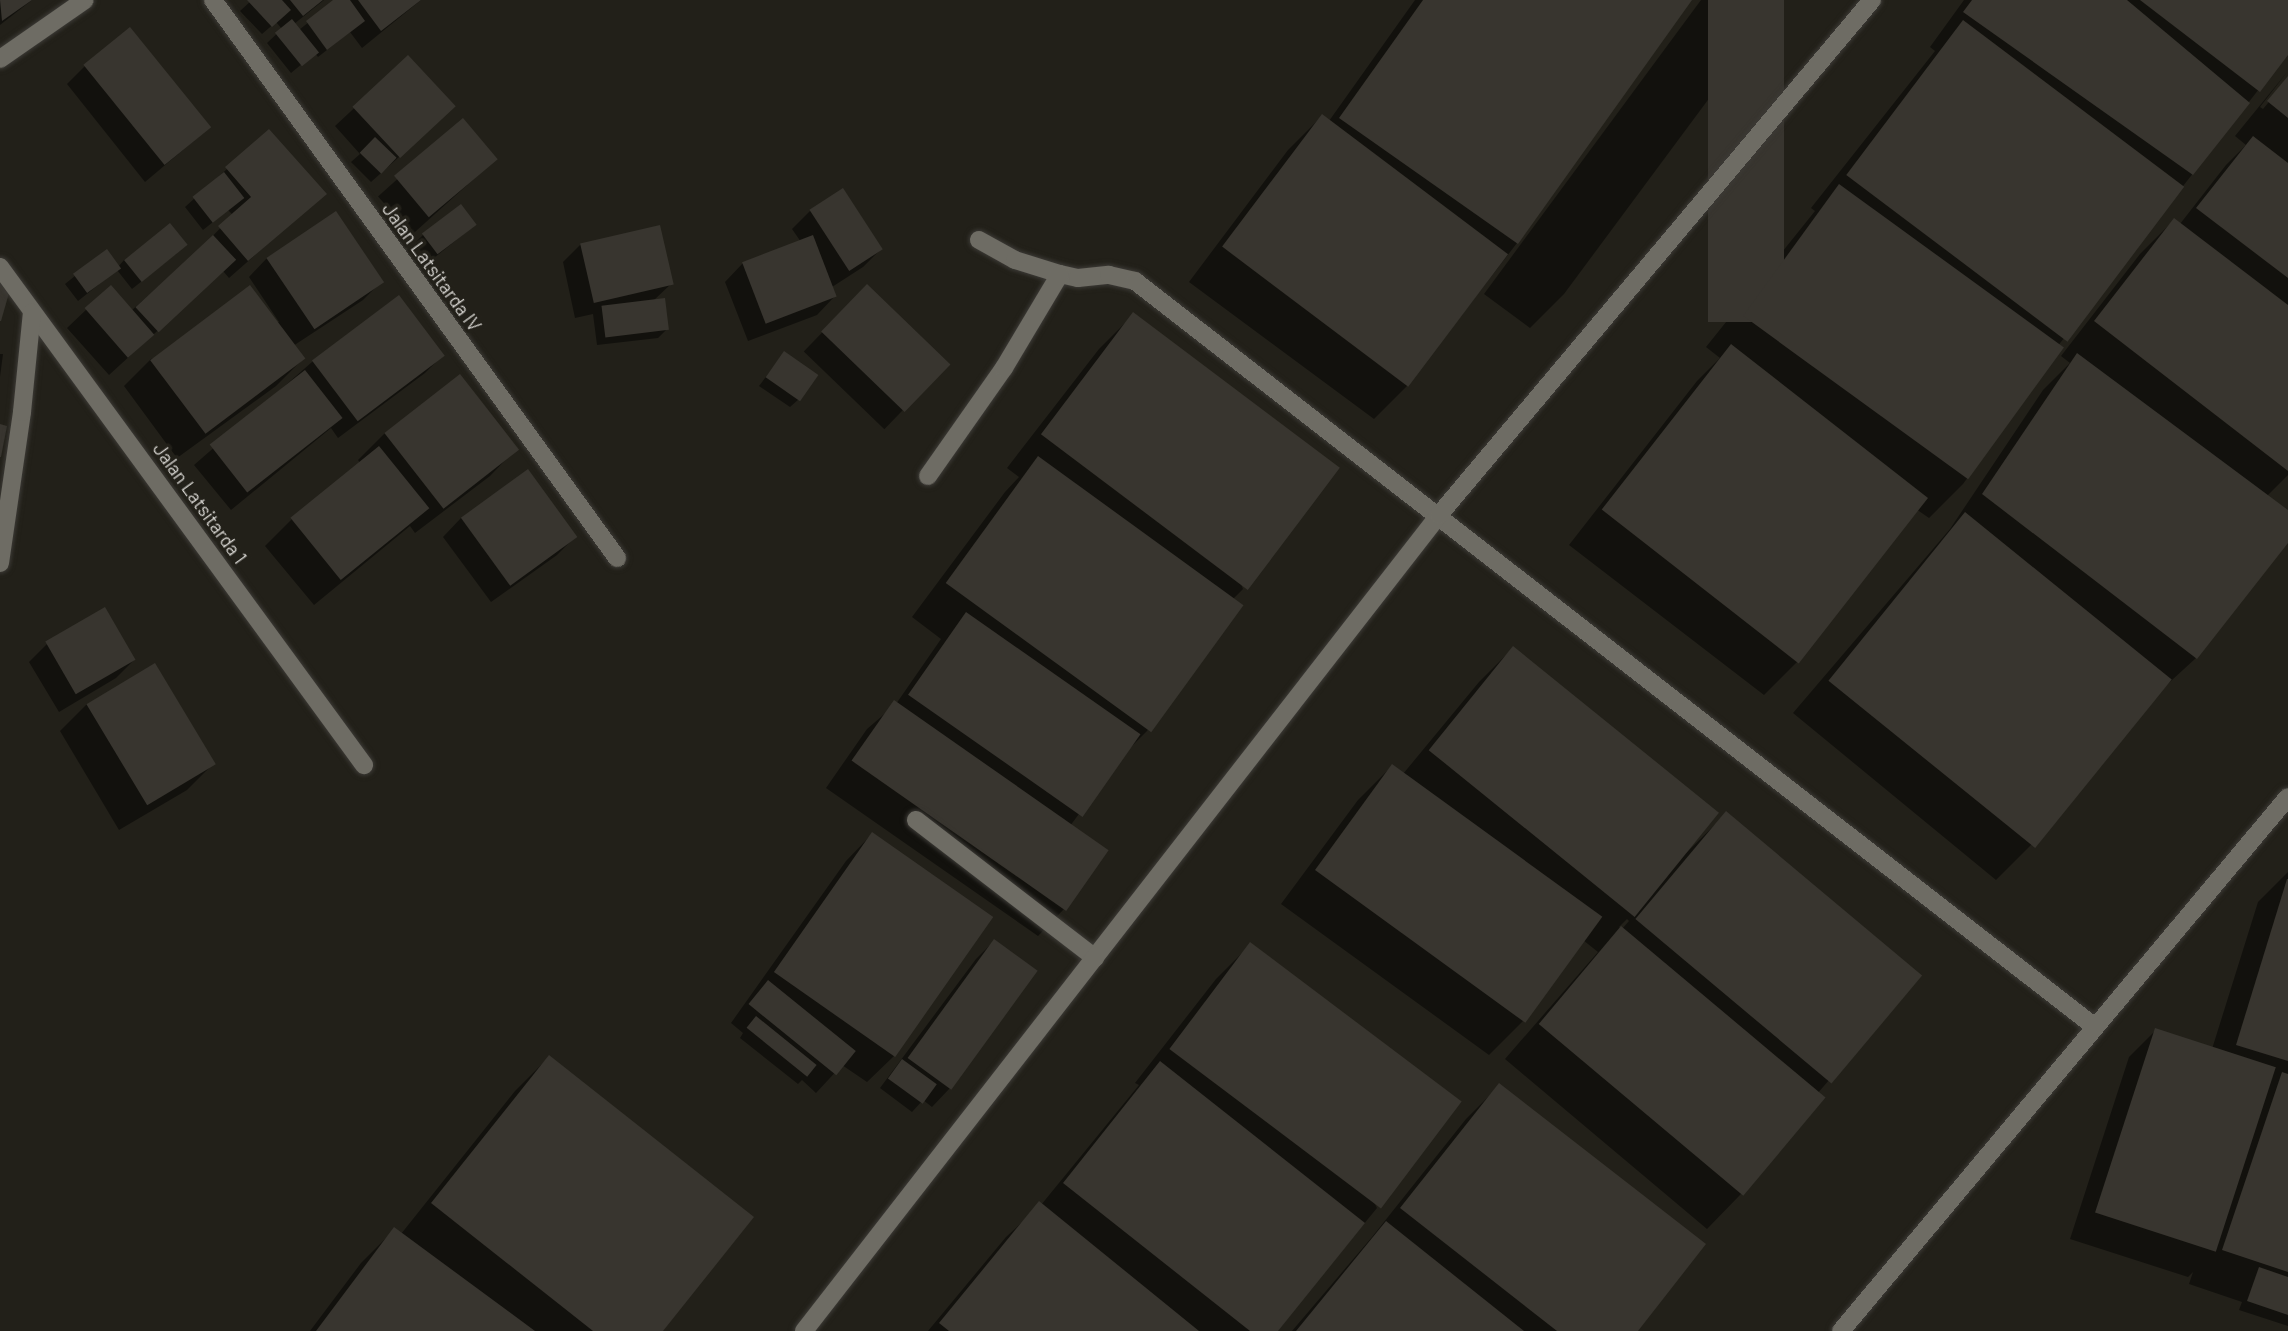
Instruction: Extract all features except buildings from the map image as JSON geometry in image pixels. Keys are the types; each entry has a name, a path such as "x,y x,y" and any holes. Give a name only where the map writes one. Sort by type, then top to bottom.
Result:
{"street":[{"path":"0,59 85,0"},
{"name":"Jalan Latsitarda IV","path":"213,0 617,558"},
{"path":"804,1331 1439,515 1872,0"},
{"path":"979,240 1015,260 1060,274 1078,278 1109,275 1135,281 2095,1027"},
{"name":"Jalan Latsitarda 1","path":"0,267 364,765"},
{"path":"928,476 1004,368 1060,274"},
{"path":"0,563 32,312"},
{"path":"1842,1331 2288,797"},
{"path":"916,820 1095,958"}]}
